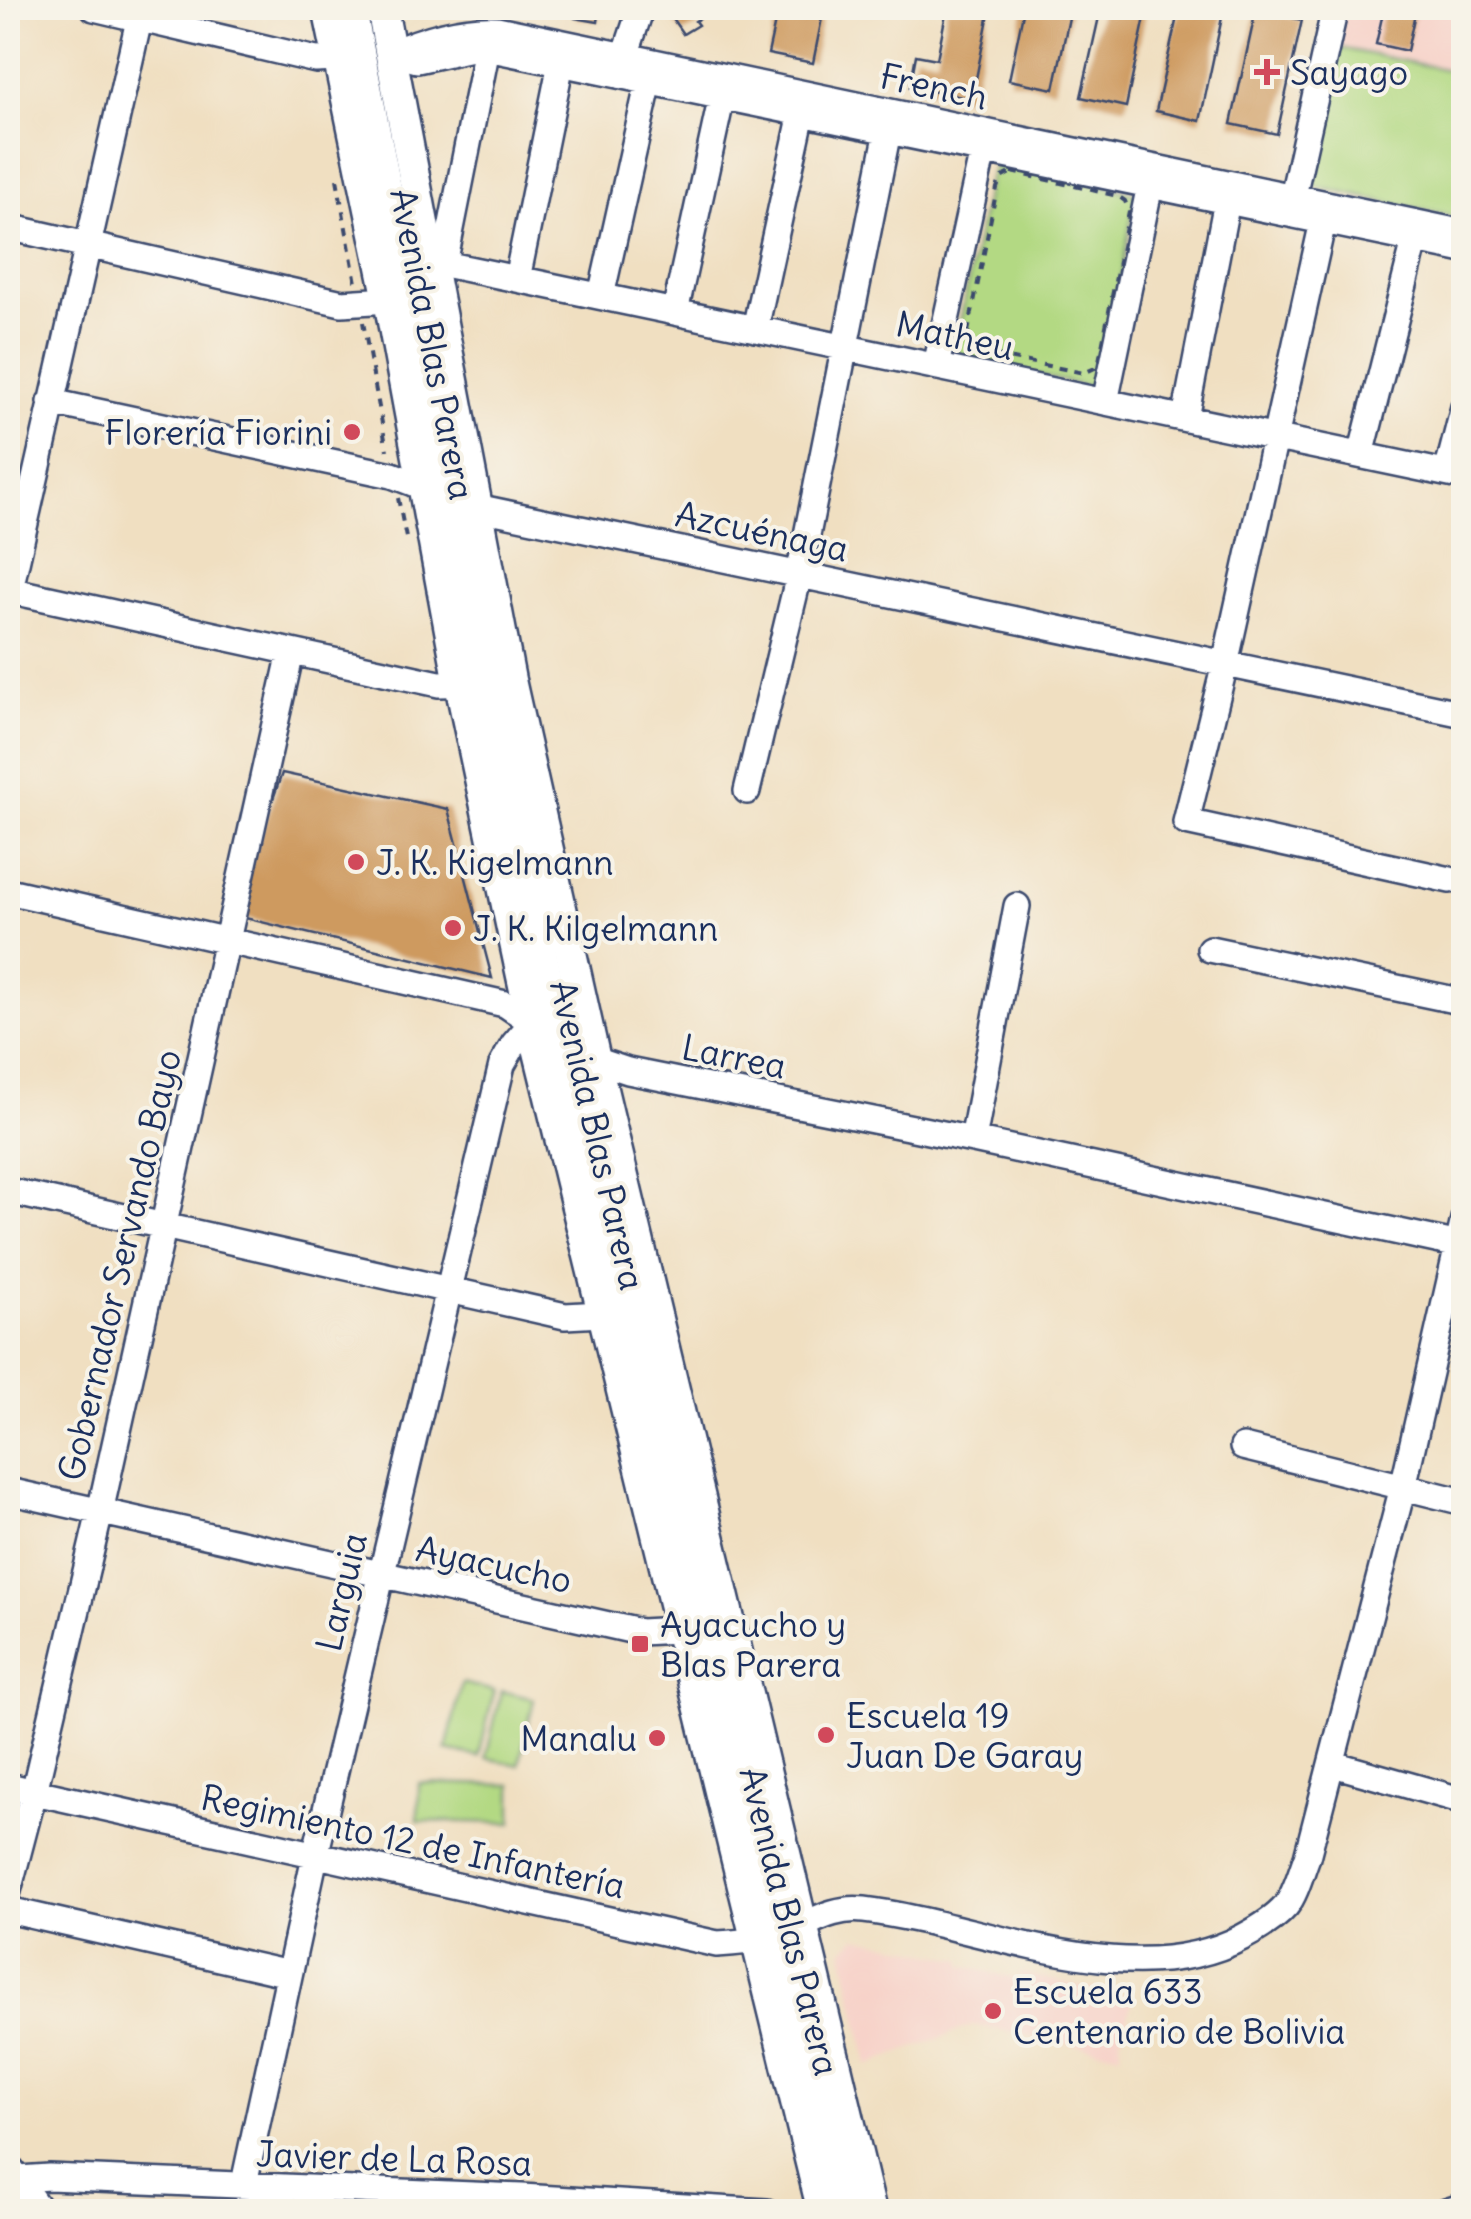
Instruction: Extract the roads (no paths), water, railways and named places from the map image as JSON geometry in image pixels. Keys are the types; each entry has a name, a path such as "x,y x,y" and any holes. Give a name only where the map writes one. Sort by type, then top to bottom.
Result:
{"main road":[{"name":"Avenida Blas Parera","path":"328,8 365,57 438,265 448,495 485,682 532,1024 602,1314 706,1627 780,1933 871,2212"},
{"name":"Avenida Blas Parera","path":"382,8 365,57 389,300 448,495 485,682 595,1060 706,1627 780,1933 825,2211"}],"street":[{"name":"French","path":"94,8 316,60 416,60 487,48 722,96 804,104 1325,212 1464,233"},
{"path":"354,8 448,495"},
{"path":"625,56 642,8"},
{"path":"1291,205 1334,8"},
{"path":"138,20 8,593 439,684 485,682 563,1041 706,1627"},
{"name":"French","path":"365,57 484,28 625,56 888,131 985,142 1227,201 1291,205"},
{"path":"438,265 487,48"},
{"path":"517,278 561,63"},
{"path":"602,296 649,81"},
{"path":"675,312 722,96"},
{"path":"755,328 804,104"},
{"path":"747,791 800,576 888,131"},
{"path":"936,366 985,142"},
{"path":"1106,402 1150,185"},
{"path":"1184,418 1227,201"},
{"name":"French","path":"1325,212 1415,241 1464,250"},
{"path":"1325,212 1226,664 1186,822 1450,880"},
{"path":"8,227 342,303 389,300"},
{"path":"1360,455 1415,241"},
{"name":"Matheu","path":"438,265 517,278 1456,475"},
{"name":"Azcuénaga","path":"51,402 392,474 448,495 800,576 1464,714"},
{"path":"1456,475 1464,407"},
{"name":"Gobernador Servando Bayo","path":"8,1891 100,1512 291,652"},
{"name":"Larrea","path":"8,892 505,1004 595,1060 647,1074 1460,1246"},
{"path":"973,1140 1017,906"},
{"path":"1210,949 1464,1002"},
{"name":"Larguia","path":"243,2188 315,1856 502,1065 532,1024"},
{"path":"8,1191 565,1316 602,1314"},
{"name":"Regimiento 12 de Infantería","path":"8,1786 718,1944 780,1933 841,1910 863,1910 1118,1960 1170,1960 1214,1952 1260,1928 1287,1905 1308,1857 1402,1487 1464,1219"},
{"path":"1243,1447 1464,1502"},
{"name":"Ayacucho","path":"8,1492 640,1632 706,1627"},
{"path":"1333,1764 1464,1801"},
{"path":"8,1910 289,1974"},
{"path":"13,2172 41,2212"},
{"name":"Javier de La Rosa","path":"13,2172 243,2188 522,2197 767,2212"},
{"path":"1446,2212 1464,2206"}],"place":[{"name":"Sayago","path":"1267,72"},
{"name":"Florería Fiorini","path":"352,432"},
{"name":"J. K. Kigelmann","path":"356,862"},
{"name":"J. K. Kilgelmann","path":"453,928"},
{"name":"Ayacucho y Blas Parera","path":"640,1644"},
{"name":"Escuela 19 Juan De Garay","path":"826,1735"},
{"name":"Manalu","path":"657,1738"},
{"name":"Escuela 633 Centenario de Bolivia","path":"993,2011"}]}
